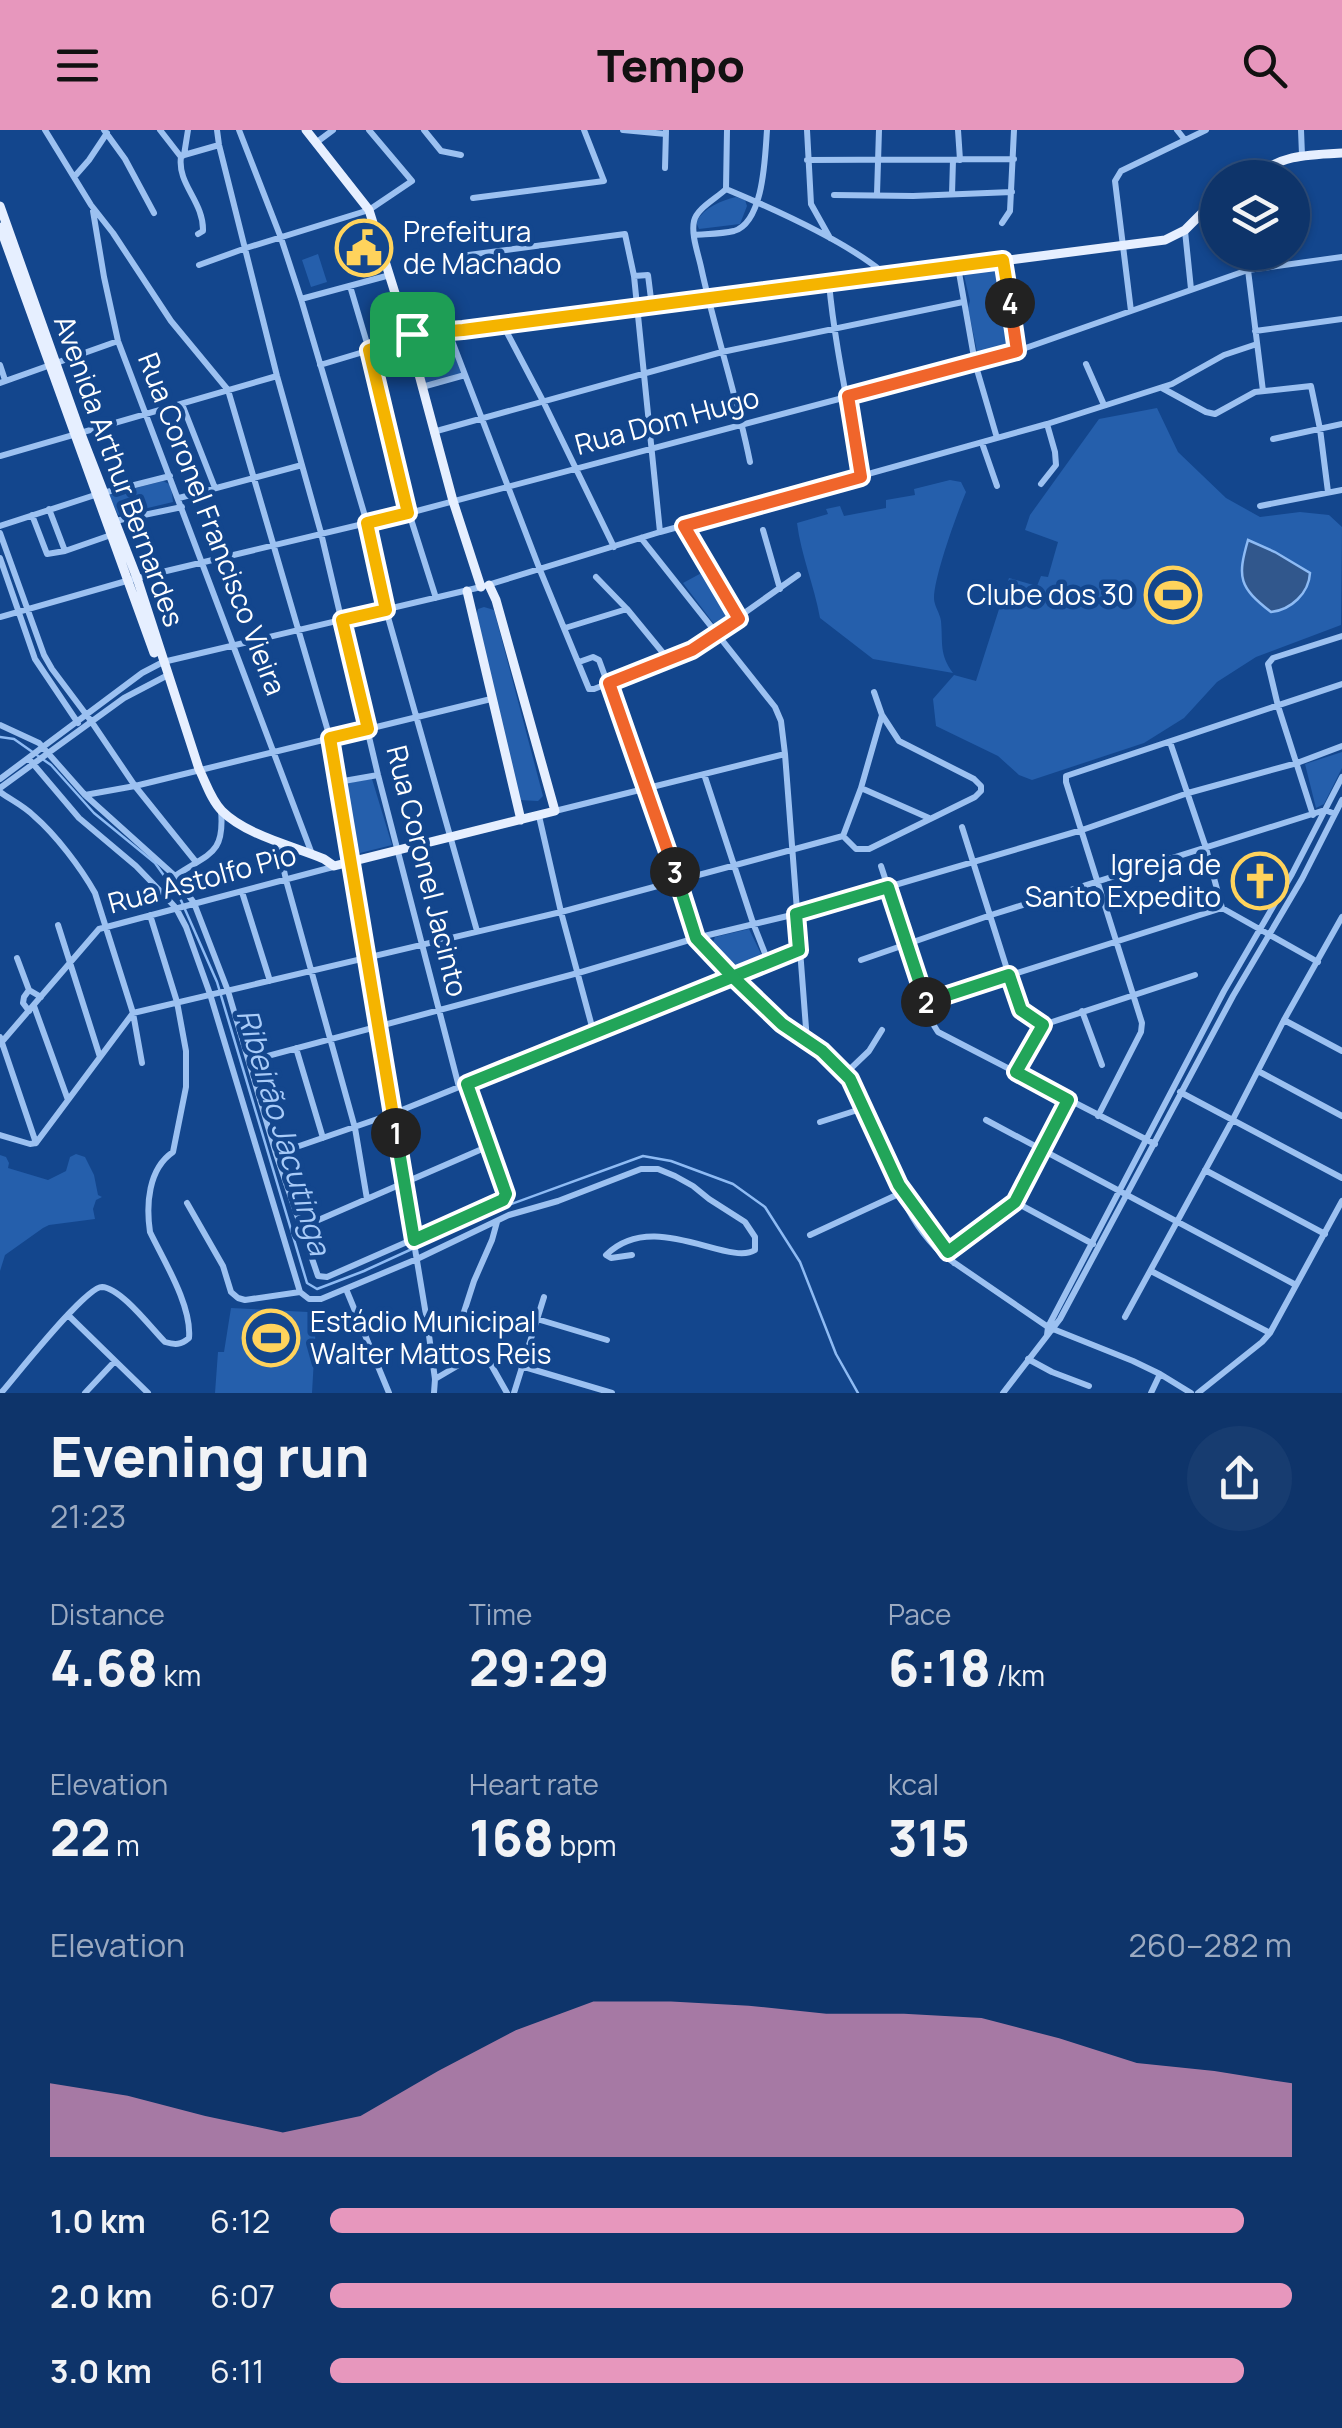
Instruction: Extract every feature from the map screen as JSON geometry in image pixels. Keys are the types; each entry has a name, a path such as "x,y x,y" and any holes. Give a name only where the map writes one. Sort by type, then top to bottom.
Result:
{"main road":[{"path":"306,130 369,210 410,339 453,501 488,588 555,811"},
{"path":"1280,160 1342,153"},
{"name":"Avenida Arthur Bernardes","path":"0,206 3,229 133,580 186,743 221,810"},
{"path":"410,339 1124,245 1174,237 1200,214"},
{"path":"470,603 483,603 488,588"},
{"path":"467,591 521,820"},
{"path":"221,810 246,826 334,866"},
{"name":"Rua Astolfo Pio","path":"334,866 555,811"}],"street":[{"path":"45,130 171,321 228,390 330,738 417,1257 435,1392"},
{"path":"160,130 182,156"},
{"path":"188,130 182,174 203,218 204,231 198,234"},
{"name":"Rua Coronel Jacinto","path":"217,130 440,1010 463,1086 506,1197 414,1241"},
{"path":"239,130 301,299 367,523 414,718 477,931"},
{"path":"316,142 333,130"},
{"path":"198,265 369,210 412,181 369,130"},
{"path":"424,130 441,151 461,156"},
{"path":"472,198 604,181 584,130"},
{"path":"623,130 666,132 665,168"},
{"path":"728,130 726,189 698,212 694,235 750,462"},
{"path":"694,235 740,228 758,202 768,130"},
{"path":"807,130 810,204 830,240"},
{"path":"876,194 879,130"},
{"path":"952,194 958,130"},
{"path":"1002,223 1010,210 1014,130"},
{"path":"1177,130 1185,140"},
{"path":"1131,311 1115,180 1206,130"},
{"path":"1301,130 1302,155"},
{"path":"75,176 90,160 106,131 154,213"},
{"path":"182,156 219,145"},
{"path":"807,160 1014,159"},
{"path":"726,189 830,240 886,275"},
{"path":"834,195 1012,192"},
{"name":"Rua Coronel Francisco Vieira","path":"91,205 118,340 312,854"},
{"path":"1184,230 1190,289"},
{"path":"462,256 626,234 634,276 660,532"},
{"path":"1341,258 1342,271"},
{"name":"Rua Dom Hugo","path":"1310,262 1341,258"},
{"path":"1003,260 1017,351"},
{"path":"958,267 975,363 997,438"},
{"path":"1248,270 1263,391"},
{"name":"Rua Dom Hugo","path":"0,617 975,363 1248,270"},
{"path":"301,299 390,275"},
{"path":"634,276 648,275 652,306"},
{"path":"829,283 861,477"},
{"path":"350,286 408,513 436,598"},
{"path":"434,432 722,352 963,302"},
{"path":"1255,331 1342,318"},
{"path":"503,325 614,547"},
{"path":"449,332 540,570 590,688 692,650 798,574"},
{"path":"320,365 410,339"},
{"path":"0,365 3,381 118,340"},
{"path":"142,1063 133,1014 95,893 41,822 0,790 38,756 122,695 142,674 161,663 488,588 660,532 1047,424 1161,388 1224,355 1257,344"},
{"path":"1086,364 1104,405"},
{"path":"0,456 277,376"},
{"path":"422,387 465,376"},
{"path":"1161,388 1215,414 1263,391 1311,386 1328,492"},
{"path":"182,404 215,488"},
{"path":"1041,484 1056,465 1047,424"},
{"path":"1273,439 1342,424"},
{"path":"982,442 996,486"},
{"path":"32,515 47,554 65,551 215,488 302,465"},
{"path":"170,476 100,493 0,529 23,609 44,656 134,786 196,862"},
{"path":"1260,506 1342,490"},
{"path":"50,509 65,551"},
{"path":"684,526 739,619"},
{"path":"763,530 780,589"},
{"path":"641,538 779,714 807,1042"},
{"path":"0,558 12,577"},
{"path":"596,577 627,608 668,660"},
{"path":"564,628 627,608"},
{"path":"23,609 35,659 79,725"},
{"path":"1312,815 1268,668 1270,660 1342,636"},
{"path":"579,662 596,658 609,683 696,938 793,1033 822,1051 846,1073 901,1190 945,1253 1049,1331 1160,1374 1195,1393 1270,1332 1342,1201"},
{"path":"142,674 149,685"},
{"path":"122,695 166,676"},
{"path":"1098,1116 1142,1028 1066,776 1342,684"},
{"path":"843,836 856,849 869,849 975,797 981,786 899,741 882,715 874,692"},
{"path":"86,794 134,786 491,699"},
{"path":"0,714 3,726 32,738 38,756 79,818 178,908 212,994 300,1292"},
{"path":"843,836 862,788 882,715"},
{"path":"1170,742 1222,908"},
{"path":"249,1061 796,914 1082,830 1342,746"},
{"path":"555,811 784,754"},
{"path":"0,779 38,756"},
{"path":"38,756 86,794 175,876 192,904 226,991 316,1272 322,1278 414,1241"},
{"path":"704,774 768,962"},
{"path":"338,782 378,776"},
{"path":"1124,1193 1146,1139 1342,778"},
{"path":"862,788 930,819"},
{"path":"1330,801 1339,807"},
{"path":"860,960 991,915 1339,807"},
{"path":"1003,1393 1049,1331 1339,807"},
{"path":"175,876 217,848 221,810"},
{"path":"539,816 594,1034"},
{"path":"962,827 1021,1010 1043,1025"},
{"path":"0,1134 36,1143 133,1014 561,912 843,836"},
{"path":"278,841 355,1128 367,1198"},
{"name":"Rua Astolfo Pio","path":"0,1041 94,932 334,866"},
{"path":"880,866 938,1032 1155,1144"},
{"path":"1292,874 1302,879"},
{"path":"242,892 270,981"},
{"path":"926,1002 1222,908 1318,962"},
{"path":"1,1393 97,1287 118,1294 165,1342 174,1345 189,1338 186,1309 150,1232 148,1219 154,1178 161,1162 173,1152 187,1068 177,1002 150,915"},
{"path":"1125,1317 1342,917"},
{"path":"58,924 100,1058"},
{"path":"1333,933 1342,938"},
{"path":"276,1154 392,1114 799,950"},
{"path":"17,958 29,990 40,997"},
{"path":"1016,1072 1043,1025 1195,974"},
{"path":"29,990 23,1001 32,1008 68,1101"},
{"path":"1224,992 1233,996"},
{"path":"1082,1011 1102,1065"},
{"path":"1284,1020 1342,1051"},
{"path":"846,1073 869,1052 882,1030"},
{"path":"0,1041 36,1143"},
{"path":"296,1048 323,1138"},
{"path":"1258,1071 1342,1116"},
{"path":"1174,1089 1342,1178"},
{"path":"945,1253 1015,1202 1068,1100"},
{"path":"820,1122 864,1108"},
{"path":"986,1120 1296,1285"},
{"path":"300,1228 489,1146"},
{"path":"187,1202 223,1266 230,1292 245,1300 300,1292 314,1300 517,1212 642,1169 658,1170 693,1186 745,1222 756,1237 754,1250 742,1255 697,1242 659,1237 625,1242 606,1255 632,1255"},
{"path":"1206,1170 1325,1234"},
{"path":"810,1235 901,1190"},
{"path":"1015,1202 1096,1246"},
{"path":"427,1321 452,1320 463,1315 497,1220"},
{"path":"1151,1271 1270,1332"},
{"path":"346,1289 389,1393"},
{"path":"510,1393 544,1297"},
{"path":"68,1315 148,1393"},
{"path":"537,1319 607,1340"},
{"path":"435,1379 481,1352 510,1393"},
{"path":"1028,1359 1089,1386"},
{"path":"85,1393 115,1361"},
{"path":"521,1366 612,1393"},
{"path":"1151,1393 1160,1374"}],"shaded area":[{"path":"736,197 745,200 747,206 740,224 699,229 696,222 704,212"},
{"path":"318,254 327,282 311,287 302,260"},
{"path":"1002,265 1014,343 981,354 977,351 963,271"},
{"path":"448,338 462,374 424,383 418,358 430,339"},
{"name":"Clube dos 30","path":"1157,408 1178,452 1226,498 1260,517 1300,512 1329,515 1342,527 1341,625 1256,657 1217,682 1184,718 1144,743 1032,780 1019,775 998,756 936,726 933,699 954,675 976,681 1009,578 1037,586 1041,576 1048,577 1058,542 1025,530 1030,515 1099,419"},
{"path":"950,480 961,482 966,492 942,561 934,598 944,654 953,673 873,659 820,618 797,523 828,514 826,509 840,506 844,516 886,508 886,500 915,495 914,489"},
{"path":"163,481 171,485 173,502 118,515 109,495"},
{"path":"1248,540 1310,573 1302,594 1292,604 1271,612 1252,596 1242,573"},
{"path":"707,570 731,614 714,624 683,583"},
{"path":"478,609 494,610 543,796 538,801 520,800 476,617"},
{"path":"1342,752 1342,768 1324,804 1316,808 1305,764"},
{"path":"372,779 392,845 352,855 341,784"},
{"path":"749,929 762,956 731,967 711,947 715,937"},
{"path":"0,1155 6,1157 8,1168 48,1180 66,1171 70,1157 85,1157 102,1197 93,1209 95,1219 43,1228 5,1255 0,1271"},
{"name":"Estádio Municipal Walter Mattos Reis","path":"231,1308 308,1312 316,1323 312,1393 215,1393 218,1352 224,1352"}],"waterway":[{"name":"Ribeirão Jacutinga","path":"0,737 14,739 51,765 94,813 155,863 180,898 217,982 307,1283 317,1289 506,1206 643,1156 671,1161 733,1184 765,1207 800,1262 836,1354 858,1393"}],"place":[{"name":"Prefeitura de Machado","path":"364,248"},
{"name":"Clube dos 30","path":"1173,595"},
{"name":"Igreja de Santo Expedito","path":"1260,881"},
{"name":"Estádio Municipal Walter Mattos Reis","path":"271,1338"}],"route":[{"path":"412,334 369,350 408,513 367,523 386,610 342,620 368,729 330,738 414,1240 506,1197 467,1084 594,1034 732,976 799,950 796,914 888,887 926,1002 1009,975 1021,1010 1043,1025 1016,1072 1068,1100 1015,1202 948,1252 899,1185 846,1073 782,1024 732,976 696,938 609,683 692,650 739,619 684,526 861,477 848,396 1017,351 1003,260 412,334"}]}
